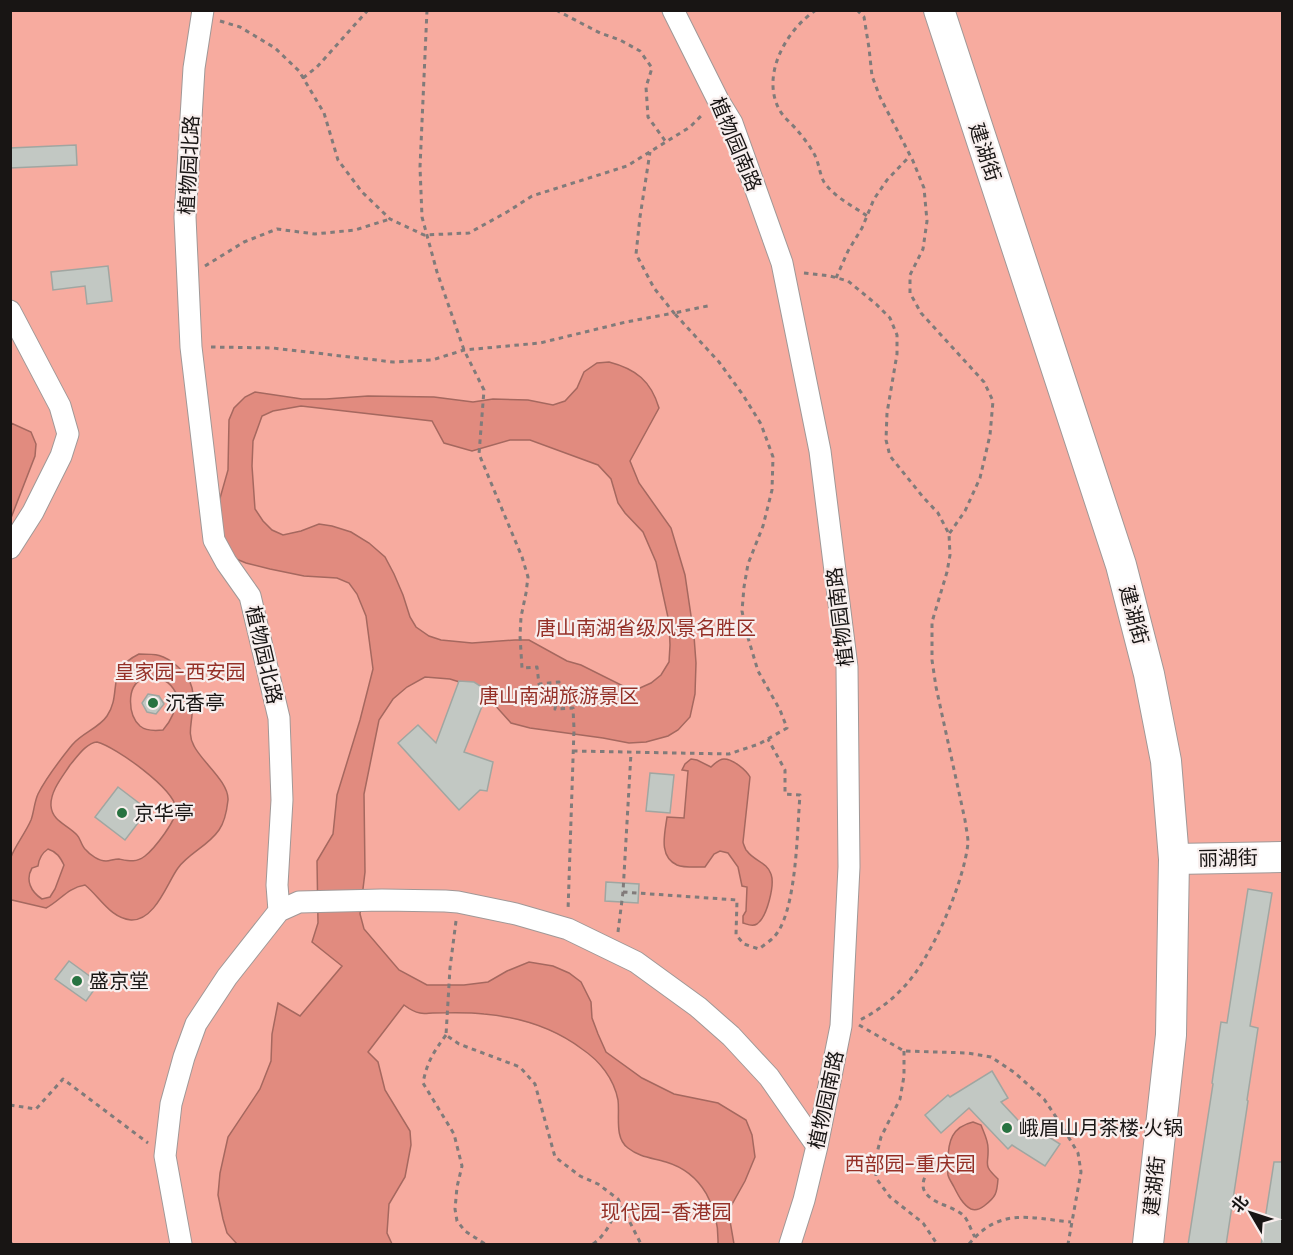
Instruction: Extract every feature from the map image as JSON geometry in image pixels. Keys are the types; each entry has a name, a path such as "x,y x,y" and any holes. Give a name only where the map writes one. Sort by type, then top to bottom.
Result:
{"street":[{"name":"植物园南路","path":"673,10 732,123 784,271 820,451 847,667 849,867 841,1026 818,1146 790,1245"},
{"name":"建湖街","path":"939,10 1121,565 1149,674 1166,761 1174,859 1171,1035 1148,1245"},
{"name":"植物园北路","path":"202,13 195,68 185,218 191,347 214,540 226,562 250,596 279,718 282,800 277,885 279,911"},
{"path":"10,310 60,406 68,434 56,466 33,512 10,548"},
{"name":"丽湖街","path":"1174,859 1282,857"},
{"path":"181,1245 165,1156 171,1104 184,1057 196,1024 227,977 279,911 299,902 382,900 458,902 516,914 568,929 616,951 661,979 731,1036 769,1077 818,1146"}],"path":[{"path":"303,78 317,67 368,10"},
{"path":"428,10 420,167 422,217 437,272 464,350 484,390 479,453 528,577 521,617 522,668 537,667 539,684 559,682 555,710 573,708 568,929"},
{"path":"556,10 640,51 652,68 646,87 648,117 666,142"},
{"path":"816,10 807,16 785,41 777,62 772,91 779,111 815,154 824,181 838,197 867,216"},
{"path":"858,10 864,17 872,76 880,98 924,188 927,221 922,249 910,276 910,293 921,313 984,382 993,401 990,435 980,478 965,511 949,534"},
{"path":"202,13 240,27 275,48 299,71 324,113 338,160 362,192 390,219 424,235 469,233 532,196 627,166 690,127 718,100"},
{"path":"573,751 729,754 759,744 787,728 780,710 758,671 742,611 748,564 763,526 772,490 773,457 761,424 743,395 719,362 654,288 636,254 650,152"},
{"path":"836,278 874,199 887,180 910,156"},
{"path":"188,277 244,242 277,229 315,234 355,230 390,219"},
{"path":"784,271 848,281 890,318 897,334 897,354 887,413 886,440 890,456 938,513 949,534 950,555 947,572 932,622 932,660 968,840 965,862 947,914 932,947 916,973 876,1012 855,1023 904,1052 968,1053 991,1057 1015,1073 1044,1099 1078,1153 1081,1172 1068,1245"},
{"path":"191,347 273,348 393,362 432,360 464,350 540,343 626,322 712,305"},
{"path":"623,892 737,900 736,935 744,944 759,949 774,937 783,923 792,895 800,795 785,794 785,770 768,739"},
{"path":"616,951 623,892 631,753"},
{"path":"458,902 450,968 446,1035 431,1056 423,1083 454,1134 462,1166 457,1187 455,1209 457,1221 465,1231 485,1245"},
{"path":"446,1035 459,1044 520,1067 535,1084 555,1158 618,1199 641,1245"},
{"path":"904,1052 904,1076 900,1099 881,1137 876,1157 876,1178 890,1197 923,1223 937,1245"},
{"path":"10,1105 36,1109 63,1079 165,1156"},
{"path":"939,1155 927,1172 923,1187 927,1196 932,1200 964,1216 975,1238"},
{"path":"593,1245 605,1231 615,1213 618,1199"},
{"path":"969,1245 978,1233 1010,1217 1072,1222"}],"green space":[{"name":"唐山南湖旅游景区","path":"10,11 1282,11 1282,1244 11,1244"}],"shaded area":[{"path":"609,362 635,373 652,390 659,408 630,461 639,483 671,528 685,575 696,663 695,694 690,717 678,730 668,736 646,742 629,743 511,723 484,693 450,679 425,677 407,687 393,699 379,720 364,794 365,872 360,914 364,929 399,970 427,985 464,985 488,982 529,962 553,966 569,973 581,982 591,1002 592,1018 606,1052 642,1078 674,1094 718,1103 746,1120 752,1135 755,1157 730,1208 734,1244 718,1244 716,1218 712,1205 699,1183 690,1174 679,1167 637,1153 624,1144 618,1126 618,1100 610,1078 595,1059 582,1049 548,1029 523,1021 478,1013 422,1013 413,1011 404,1005 368,1052 378,1062 385,1090 410,1131 411,1145 405,1177 389,1204 387,1233 392,1244 237,1244 227,1233 223,1219 218,1195 220,1173 228,1137 260,1089 271,1061 272,1034 278,1003 300,1016 342,966 312,942 318,923 317,861 333,834 337,795 373,669 366,616 357,594 349,583 337,578 304,576 270,569 229,556 215,516 228,470 229,420 234,408 245,397 255,392 302,399 368,396 434,397 473,402 493,399 528,400 553,405 565,401 577,388 584,372 597,363","holes":["301,406 432,421 444,443 472,451 510,440 530,440 598,465 611,479 618,503 643,532 656,562 669,622 669,662 661,675 640,688 625,687 581,665 567,661 529,640 472,643 441,640 429,636 416,627 385,557 369,543 351,532 319,524 283,535 272,530 255,509 253,441 262,416 273,411"]},
{"path":"11,423 31,432 36,444 35,456 11,518"},
{"path":"139,654 163,657 183,671 190,682 193,700 190,731 192,742 220,779 227,793 227,808 221,827 210,841 182,863 154,908 139,919 131,920 117,915 85,885 69,891 46,908 12,900 10,898 10,861 31,820 38,794 72,745 107,716 112,707 121,667","holes":["152,677 168,683 178,697 173,715 163,730 142,728 136,721 131,708 133,688 142,679","93,743 106,745 143,769 173,800 176,813 165,834 139,860 100,860 84,848 77,835 57,819 52,811 51,800 58,784 79,754","48,849 56,853 64,865 50,897 42,899 32,889 29,881 30,872 32,868 38,866 42,854"]},
{"path":"691,759 711,767 720,760 728,759 739,765 750,777 743,843 746,850 769,870 772,879 767,908 761,920 755,925 743,923 747,887 742,886 738,867 728,853 720,851 714,854 705,867 680,866 667,856 664,837 667,817 684,818 688,771 682,770"},
{"path":"973,1122 981,1125 986,1136 987,1165 998,1179 993,1197 988,1203 975,1210 961,1200 948,1175 950,1141 960,1127"}],"building":[{"path":"76,145 77,165 10,168 10,148"},
{"path":"108,266 112,301 87,304 85,286 53,290 51,272"},
{"path":"459,681 474,682 488,691 464,752 493,762 487,791 480,790 459,810 398,743 418,725 436,743"},
{"name":"沉香亭","path":"148,694 159,696 164,704 156,714 147,712 142,703"},
{"path":"650,773 674,775 670,813 646,811"},
{"name":"京华亭","path":"118,787 148,810 125,840 95,817"},
{"path":"606,882 639,884 638,903 605,901"},
{"path":"1248,889 1272,893 1250,1026 1258,1028 1226,1245 1188,1245 1221,1022 1227,1023"},
{"name":"盛京堂","path":"69,961 99,983 86,1001 55,979"},
{"path":"992,1071 1008,1098 1001,1102 1030,1133 1033,1127 1060,1144 1045,1166 1012,1145 1008,1149 969,1108 941,1133 925,1115 948,1095 950,1097"},
{"path":"1274,1162 1282,1162 1282,1245 1261,1245"}],"place":[{"name":"沉香亭","path":"153,703"},
{"name":"京华亭","path":"122,813"},
{"name":"盛京堂","path":"77,981"},
{"name":"峨眉山月茶楼·火锅","path":"1007,1128"}],"park label":[{"name":"唐山南湖省级风景名胜区","path":"646,628"},
{"name":"皇家园-西安园","path":"180,672"},
{"name":"西部园-重庆园","path":"910,1164"},
{"name":"现代园-香港园","path":"666,1212"}]}
